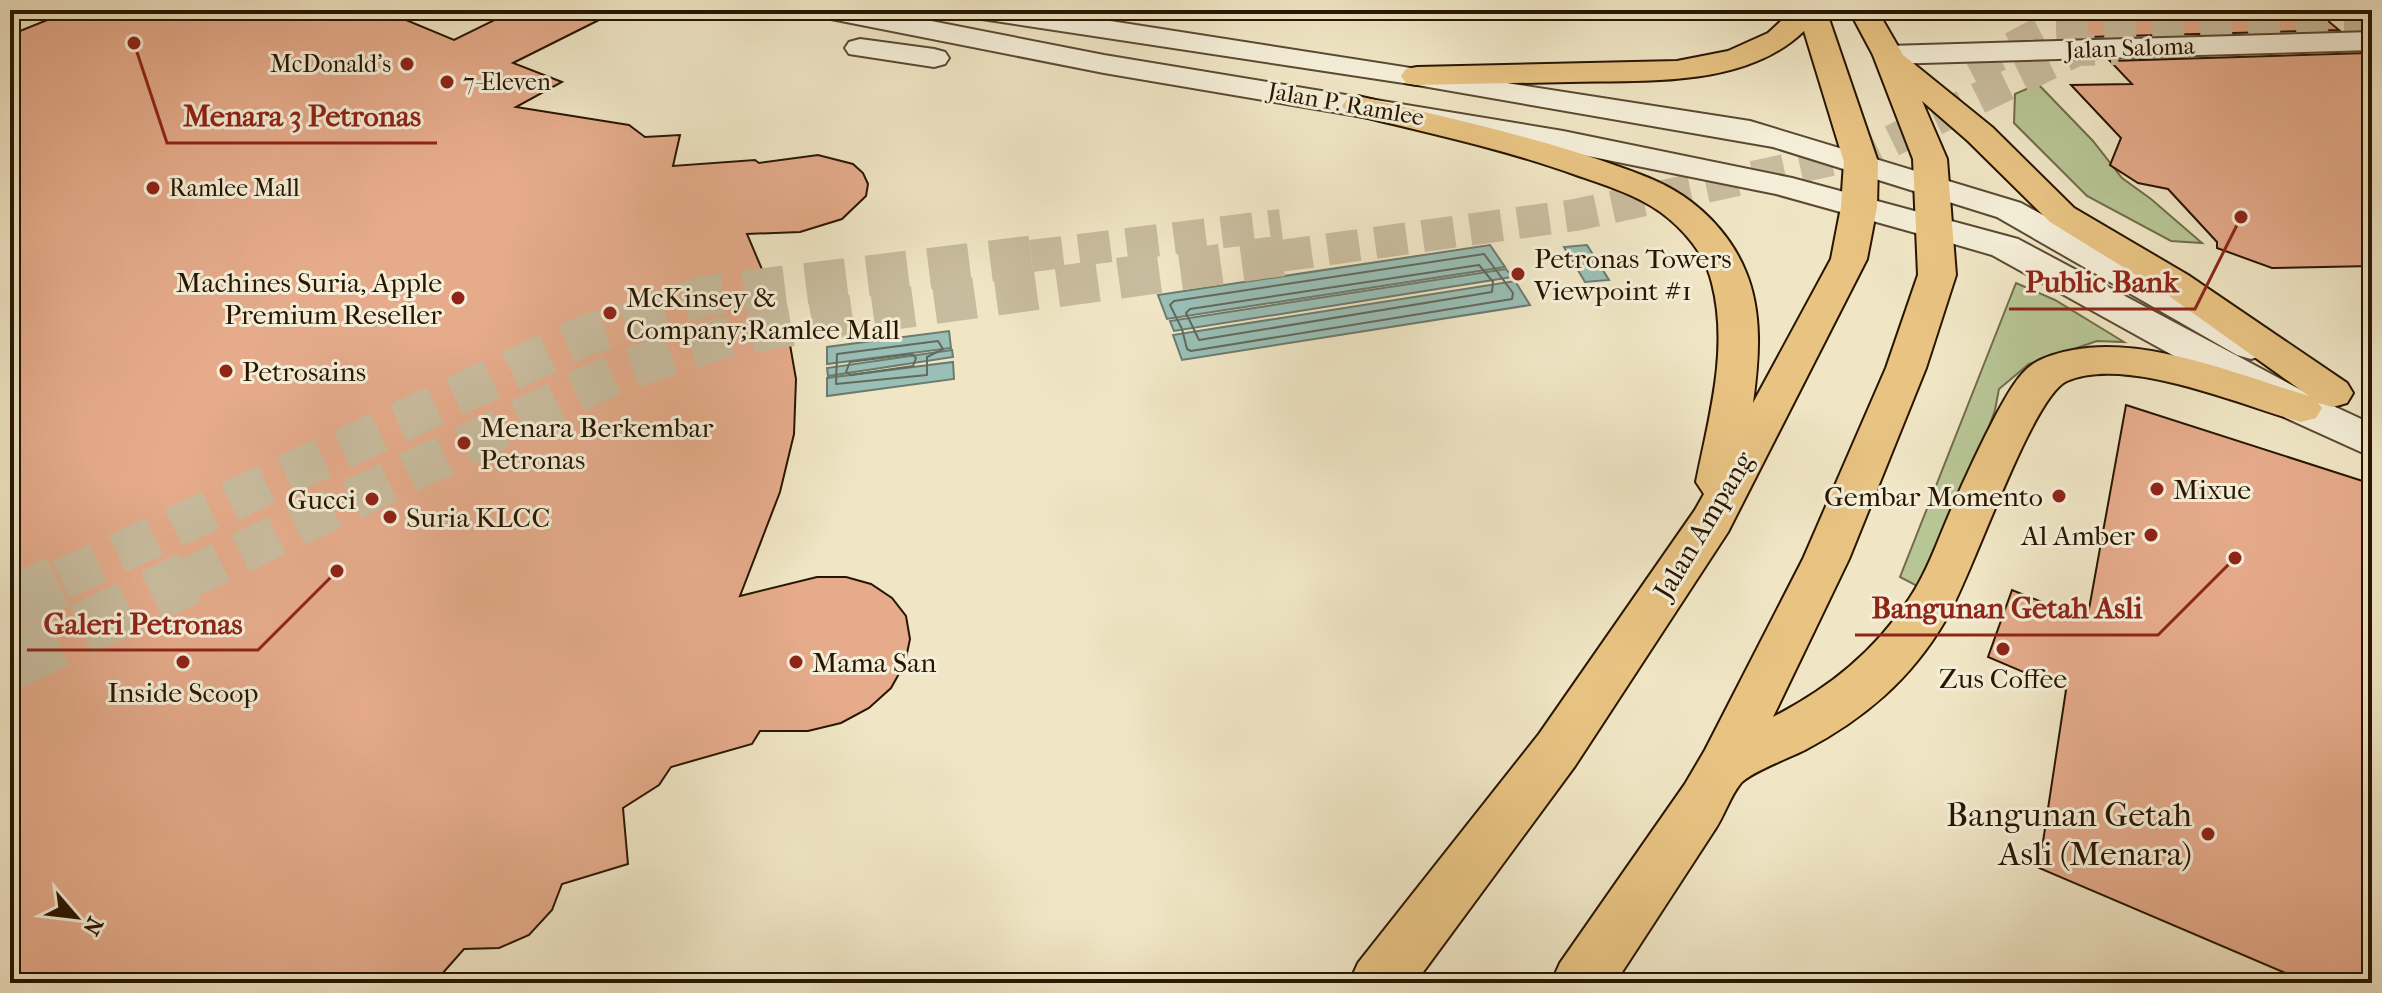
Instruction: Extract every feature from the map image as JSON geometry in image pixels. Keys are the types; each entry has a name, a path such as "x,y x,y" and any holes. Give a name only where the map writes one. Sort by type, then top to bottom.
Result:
{"main road":[{"path":"1417,76 1677,70 1737,58 1779,39 1795,24 1799,10"},
{"name":"Jalan Ampang","path":"1379,983 1557,750 1712,520 1849,259 1859,207 1861,162 1812,10"},
{"path":"1581,983 1704,801 1723,766 1826,559 1906,368 1937,275 1935,206 1924,140 1888,55 1863,10"},
{"path":"1888,55 1980,134 2062,215 2175,283 2317,400"},
{"path":"1358,106 1542,150 1646,188 1680,210 1704,233 1722,258 1731,284 1738,341 1737,368 1712,520"},
{"path":"1723,766 1842,705 1890,660 1944,582 2018,412 2046,373 2074,364 2112,358 2317,400"}],"street":[{"name":"Jalan P. Ramlee","path":"831,10 1179,77 1563,141 1780,185 1859,207 1935,206"},
{"name":"Jalan P. Ramlee","path":"982,10 1417,76 1750,131 1861,162 1935,206"},
{"name":"Jalan Saloma","path":"1888,55 2372,41"},
{"path":"860,48 1091,80 1179,77"},
{"path":"1935,206 2005,247 2317,400 2372,417"},
{"path":"2317,400 2372,442"}],"green space":[{"path":"2038,84 2093,141 2122,178 2202,243 2171,241 2087,196 2014,123 2015,94"},
{"path":"2016,283 2055,300 2124,342 2097,341 2029,364 1999,389 1995,410 1974,468 1917,586 1900,577"}],"water":[{"path":"1490,245 1505,267 1167,319 1158,295"},
{"path":"1587,245 1609,280 1585,282 1564,247"},
{"path":"1506,269 1512,277 1174,331 1170,321"},
{"path":"1515,281 1530,305 1182,360 1173,335"},
{"path":"949,331 951,348 827,364 827,347"},
{"path":"952,350 953,357 828,376 827,368"},
{"path":"953,362 954,379 827,396 827,378"}],"building":[{"path":"72,10 382,10 454,40 515,10 619,10 513,63 562,82 516,107 629,125 645,137 680,135 673,166 755,160 759,163 818,155 853,164 863,173 868,184 866,196 842,219 800,232 747,234 780,312 789,339 796,379 794,434 780,492 740,596 817,577 846,577 871,584 892,598 906,616 910,639 905,663 891,688 869,708 841,723 808,731 760,731 752,744 671,767 659,785 623,808 628,864 562,884 552,910 529,935 499,948 464,949 434,983 10,983 10,35"},
{"path":"2062,10 2315,10 2339,30 2088,37"},
{"path":"2367,53 2372,57 2372,266 2272,268 2217,248 2217,242 2168,189 2138,183 2110,165 2121,138 2071,85 2132,84 2110,61"},
{"path":"2126,405 2372,484 2372,983 2309,983 2039,868 2066,690 1988,657 2012,590 2087,620"}],"tunnel":[{"path":"1970,70 2046,30 2372,23"},
{"path":"1280,256 1575,215 1869,152 2077,50 2118,49"},
{"path":"1031,256 1281,225"},
{"path":"61,580 587,335 704,296 1048,254"},
{"path":"184,580 619,372 721,338 851,315 1295,254"},
{"path":"10,604 65,578"},
{"path":"10,664 189,578"}],"place":[{"name":"Menara 3 Petronas","path":"134,43"},
{"name":"McDonald's","path":"407,64"},
{"name":"7-Eleven","path":"447,82"},
{"name":"Ramlee Mall","path":"153,188"},
{"name":"Public Bank","path":"2241,217"},
{"name":"Petronas Towers Viewpoint #1","path":"1518,274"},
{"name":"Machines Suria, Apple Premium Reseller","path":"458,298"},
{"name":"McKinsey & Company;Ramlee Mall","path":"610,313"},
{"name":"Petrosains","path":"226,371"},
{"name":"Menara Berkembar Petronas","path":"464,443"},
{"name":"Mixue","path":"2157,489"},
{"name":"Gembar Momento","path":"2059,496"},
{"name":"Gucci","path":"372,499"},
{"name":"Suria KLCC","path":"390,517"},
{"name":"Al Amber","path":"2151,535"},
{"name":"Bangunan Getah Asli","path":"2235,558"},
{"name":"Galeri Petronas","path":"337,571"},
{"name":"Zus Coffee","path":"2003,649"},
{"name":"Inside Scoop","path":"183,662"},
{"name":"Mama San","path":"796,662"},
{"name":"Bangunan Getah Asli (Menara)","path":"2208,834"}]}
